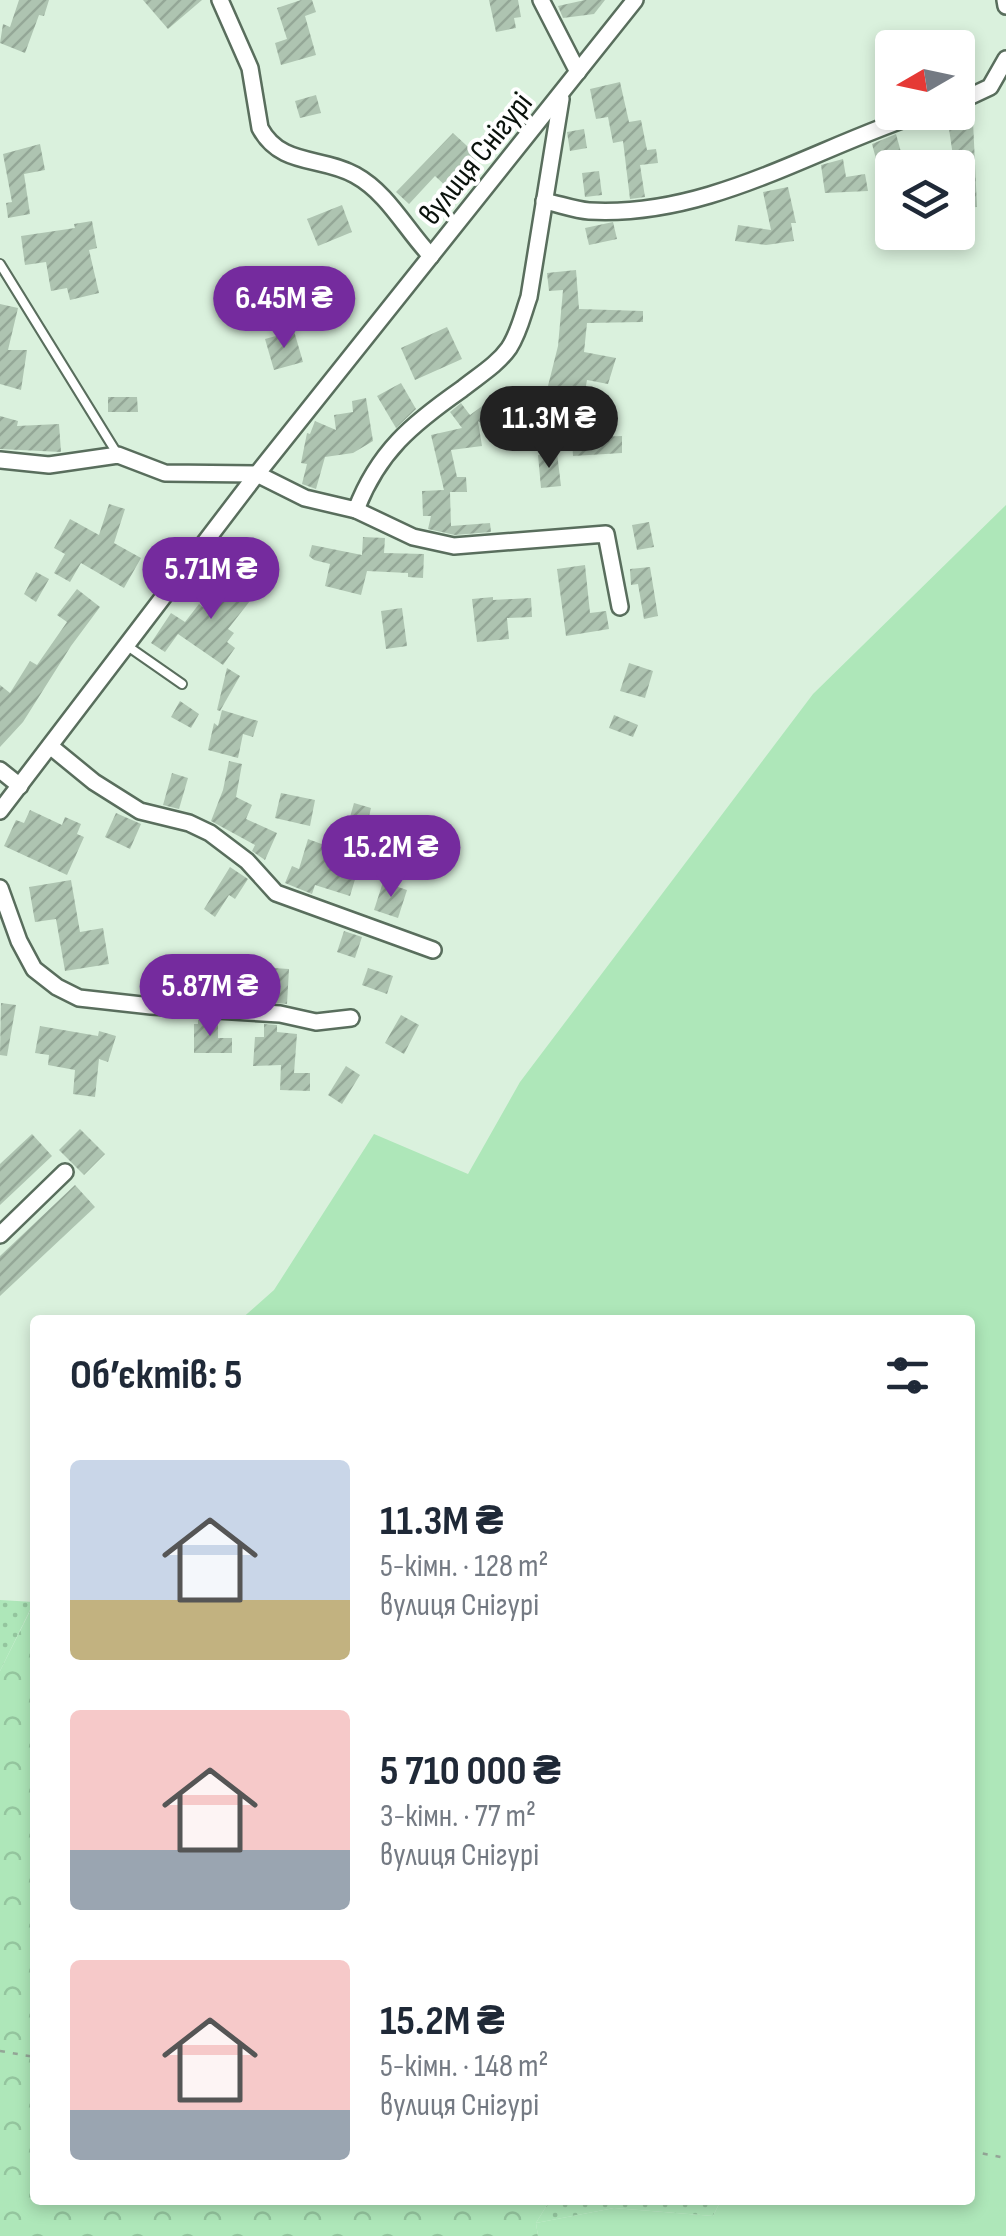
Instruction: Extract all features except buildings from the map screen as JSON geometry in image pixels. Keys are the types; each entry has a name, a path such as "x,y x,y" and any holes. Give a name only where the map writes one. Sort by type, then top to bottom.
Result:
{"street":[{"name":"вулиця Снігурі","path":"220,0 246,57 260,128 266,140 289,156 358,176 381,195 431,256"},
{"path":"541,0 578,72"},
{"name":"вулиця Снігурі","path":"0,811 258,474 635,0"},
{"path":"975,94 990,87 1006,59"},
{"name":"вулиця Снігурі","path":"356,510 387,450 490,368 508,348 529,297 562,95"},
{"path":"544,201 589,211 660,206 706,196 758,181 875,128"},
{"path":"0,460 49,465 118,455 165,473 258,474 305,498 356,510 412,537 454,546 606,534 620,606"},
{"path":"50,746 94,782 140,811 190,823 210,833 248,860 276,893 433,950"},
{"path":"0,770 20,786"},
{"path":"0,888 34,969 79,998 280,1014 316,1022 351,1018"},
{"path":"0,1235 65,1172"}],"lane":[{"path":"0,264 118,455"},
{"path":"126,645 182,684"}],"path":[{"path":"0,2052 30,2055"},
{"path":"975,2152 1006,2158"}],"green space":[{"path":"1006,505 1006,2236 538,2236 536,2223 614,2208 713,2216 718,2205 975,2205 975,1315 246,1315 274,1290 374,1134 468,1174 520,1082 813,694"},
{"path":"0,1600 30,1602 30,1610 0,1671"},
{"path":"30,1611 30,2205 547,2205 536,2223 538,2236 0,2236 0,1671"},
{"path":"547,2205 718,2205 713,2216 614,2208 536,2223"}]}
